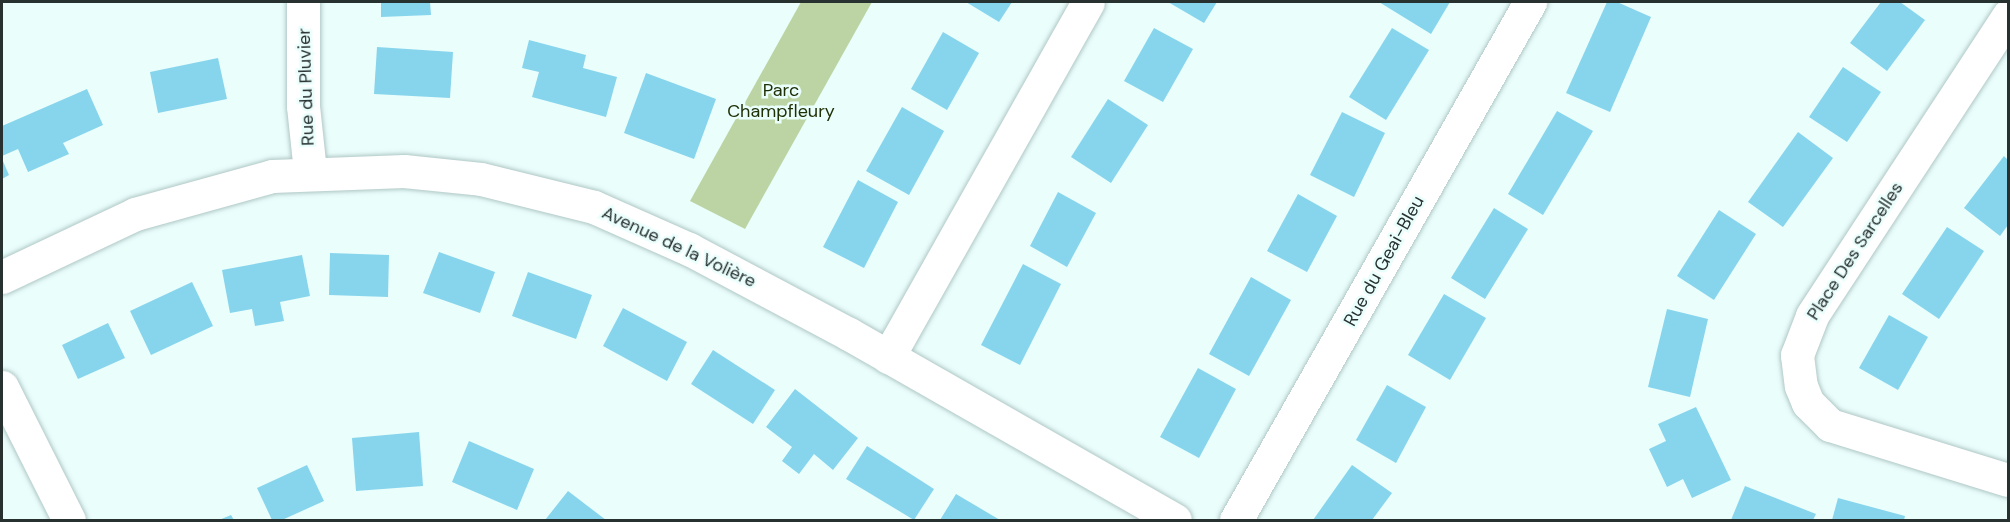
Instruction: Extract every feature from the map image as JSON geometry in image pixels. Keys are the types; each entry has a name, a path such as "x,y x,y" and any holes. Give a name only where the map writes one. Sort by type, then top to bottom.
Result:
{"street":[{"name":"Rue du Pluvier","path":"303,2 303,106 310,172"},
{"path":"888,357 1088,2"},
{"name":"Rue du Geai-Bleu","path":"1236,520 1530,2"},
{"name":"Place Des Sarcelles","path":"2008,16 1812,316 1797,355 1801,386 1808,403 1830,425 2008,480"},
{"name":"Avenue de la Volière","path":"2,277 135,214 225,187 310,172 438,172 573,200 689,249 888,357 1175,520"},
{"path":"2,387 69,520"}],"green space":[{"name":"Parc Champfleury","path":"801,2 872,2 745,229 690,201"}],"building":[{"path":"381,2 430,2 431,15 381,17"},
{"path":"966,2 1012,2 999,22"},
{"path":"1168,2 1217,2 1204,23"},
{"path":"1379,2 1450,2 1431,34"},
{"path":"1607,2 1617,2 1651,17 1610,112 1566,93"},
{"path":"1881,2 1900,2 1925,20 1887,71 1850,43"},
{"path":"1154,28 1193,49 1163,102 1124,81"},
{"path":"1392,28 1429,50 1386,120 1349,97"},
{"path":"943,32 979,53 947,110 911,89"},
{"path":"529,40 586,55 583,68 617,77 606,117 532,97 539,72 522,68"},
{"path":"377,47 453,52 450,98 374,94"},
{"path":"218,58 227,99 158,113 150,72"},
{"path":"1843,67 1881,92 1847,142 1809,117"},
{"path":"646,73 716,99 694,159 624,133"},
{"path":"87,89 103,125 63,143 69,154 28,172 18,149 2,156 2,126"},
{"path":"1108,99 1148,125 1111,183 1071,157"},
{"path":"902,107 944,131 909,195 866,171"},
{"path":"1557,111 1593,131 1543,215 1508,194"},
{"path":"1342,112 1385,133 1354,197 1310,175"},
{"path":"1798,132 1833,158 1783,227 1748,202"},
{"path":"2004,156 2008,160 2008,225 2000,236 1964,208"},
{"path":"2,159 9,175 2,179"},
{"path":"858,180 898,202 864,268 823,247"},
{"path":"1058,192 1096,213 1067,267 1030,246"},
{"path":"1298,194 1337,216 1307,272 1267,251"},
{"path":"1494,208 1528,229 1485,299 1451,278"},
{"path":"1719,210 1756,234 1714,300 1677,276"},
{"path":"1947,227 1984,251 1939,319 1902,294"},
{"path":"439,252 495,272 480,313 423,293"},
{"path":"330,253 389,255 388,297 329,295"},
{"path":"302,255 310,296 280,302 284,321 255,326 252,309 230,313 222,270"},
{"path":"1023,264 1061,284 1020,365 981,345"},
{"path":"528,272 592,295 576,339 512,316"},
{"path":"1251,277 1291,300 1249,376 1209,354"},
{"path":"192,282 213,326 151,355 130,311"},
{"path":"1444,294 1486,318 1450,380 1408,355"},
{"path":"623,308 687,342 667,381 603,346"},
{"path":"1667,309 1708,319 1690,397 1648,387"},
{"path":"1889,315 1928,337 1898,390 1859,368"},
{"path":"108,323 125,358 78,379 62,345"},
{"path":"713,350 775,390 753,424 691,384"},
{"path":"1198,368 1236,389 1199,458 1160,437"},
{"path":"1387,385 1426,407 1396,463 1356,440"},
{"path":"795,389 858,438 833,470 814,454 799,474 782,461 792,447 766,427"},
{"path":"1696,407 1731,480 1692,498 1683,479 1667,487 1649,449 1666,441 1658,424"},
{"path":"419,432 423,486 356,491 352,438"},
{"path":"469,441 534,469 517,510 452,482"},
{"path":"867,446 934,489 914,520 846,479"},
{"path":"307,465 324,501 282,520 272,520 257,488"},
{"path":"1352,465 1392,493 1372,520 1313,520"},
{"path":"1745,486 1816,514 1813,520 1731,520"},
{"path":"568,491 606,520 545,520"},
{"path":"956,494 1000,520 940,520"},
{"path":"1838,498 1905,516 1904,520 1832,520"},
{"path":"231,515 234,520 219,520"}]}
